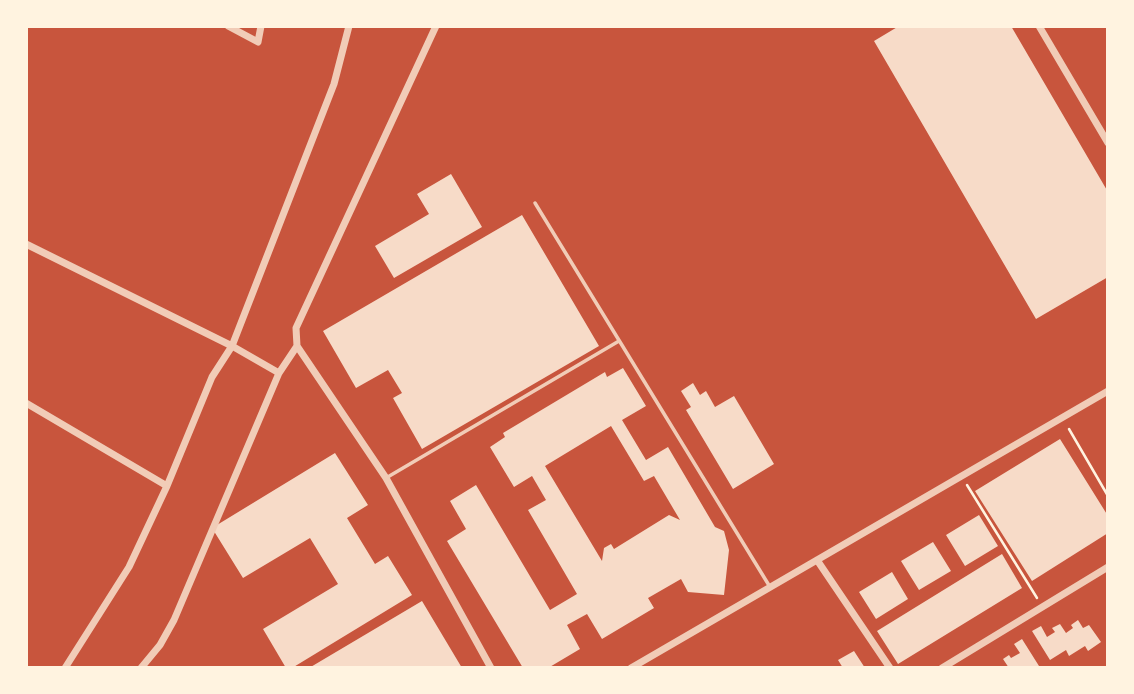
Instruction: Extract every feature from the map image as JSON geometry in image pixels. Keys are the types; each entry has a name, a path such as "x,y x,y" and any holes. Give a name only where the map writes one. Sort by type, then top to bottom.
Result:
{"street":[{"path":"228,26 258,42 261,26"},
{"path":"65,668 129,567 167,486 212,377 233,346 334,84 349,26"},
{"path":"436,26 296,328 297,345 386,478 491,668"},
{"path":"1039,26 1108,143"},
{"path":"26,244 233,346 279,373"},
{"path":"141,668 160,645 174,620 279,373 297,345"},
{"path":"631,668 1108,391"},
{"path":"26,403 167,486"},
{"path":"817,560 890,668"},
{"path":"942,668 1108,567"}],"lane":[{"path":"535,203 771,587"},
{"path":"386,478 619,341"}],"path":[{"path":"1063,417 1108,496"},
{"path":"962,476 1042,607"}],"building":[{"path":"899,26 1011,26 1108,192 1108,277 1036,319 874,41"},
{"path":"451,174 482,227 394,278 375,246 429,214 417,194"},
{"path":"522,215 599,346 422,449 393,398 402,393 388,370 356,388 323,331"},
{"path":"623,368 646,406 622,420 646,460 668,447 715,527 724,531 729,550 724,595 688,592 681,579 648,598 654,608 602,639 587,614 567,625 580,649 548,668 523,668 447,541 466,529 450,501 476,485 550,610 577,594 528,510 546,500 532,476 514,487 490,447 505,437 503,433 605,372 607,377","holes":["611,426 644,481 654,476 680,520 669,515 614,549 611,544 604,548 602,561 545,466"]},
{"path":"693,383 700,395 706,391 715,407 734,396 774,464 733,489 686,410 691,407 681,391"},
{"path":"1060,439 1108,516 1108,533 1032,581 975,491"},
{"path":"335,453 368,505 347,518 375,564 388,556 412,595 292,668 286,668 263,629 338,584 310,538 243,578 212,528"},
{"path":"979,515 998,546 965,566 946,535"},
{"path":"933,542 951,571 919,590 901,561"},
{"path":"1002,554 1022,588 898,664 877,631"},
{"path":"892,572 908,599 876,619 859,592"},
{"path":"422,601 462,668 309,668"},
{"path":"1078,620 1083,628 1089,625 1101,642 1088,651 1085,646 1069,656 1066,650 1050,660 1032,631 1041,626 1047,637 1055,632 1052,628 1060,624 1066,633"},
{"path":"1022,639 1039,666 1036,668 1009,668 1003,659 1020,653 1014,644"},
{"path":"854,651 865,668 843,668 838,660"}]}
